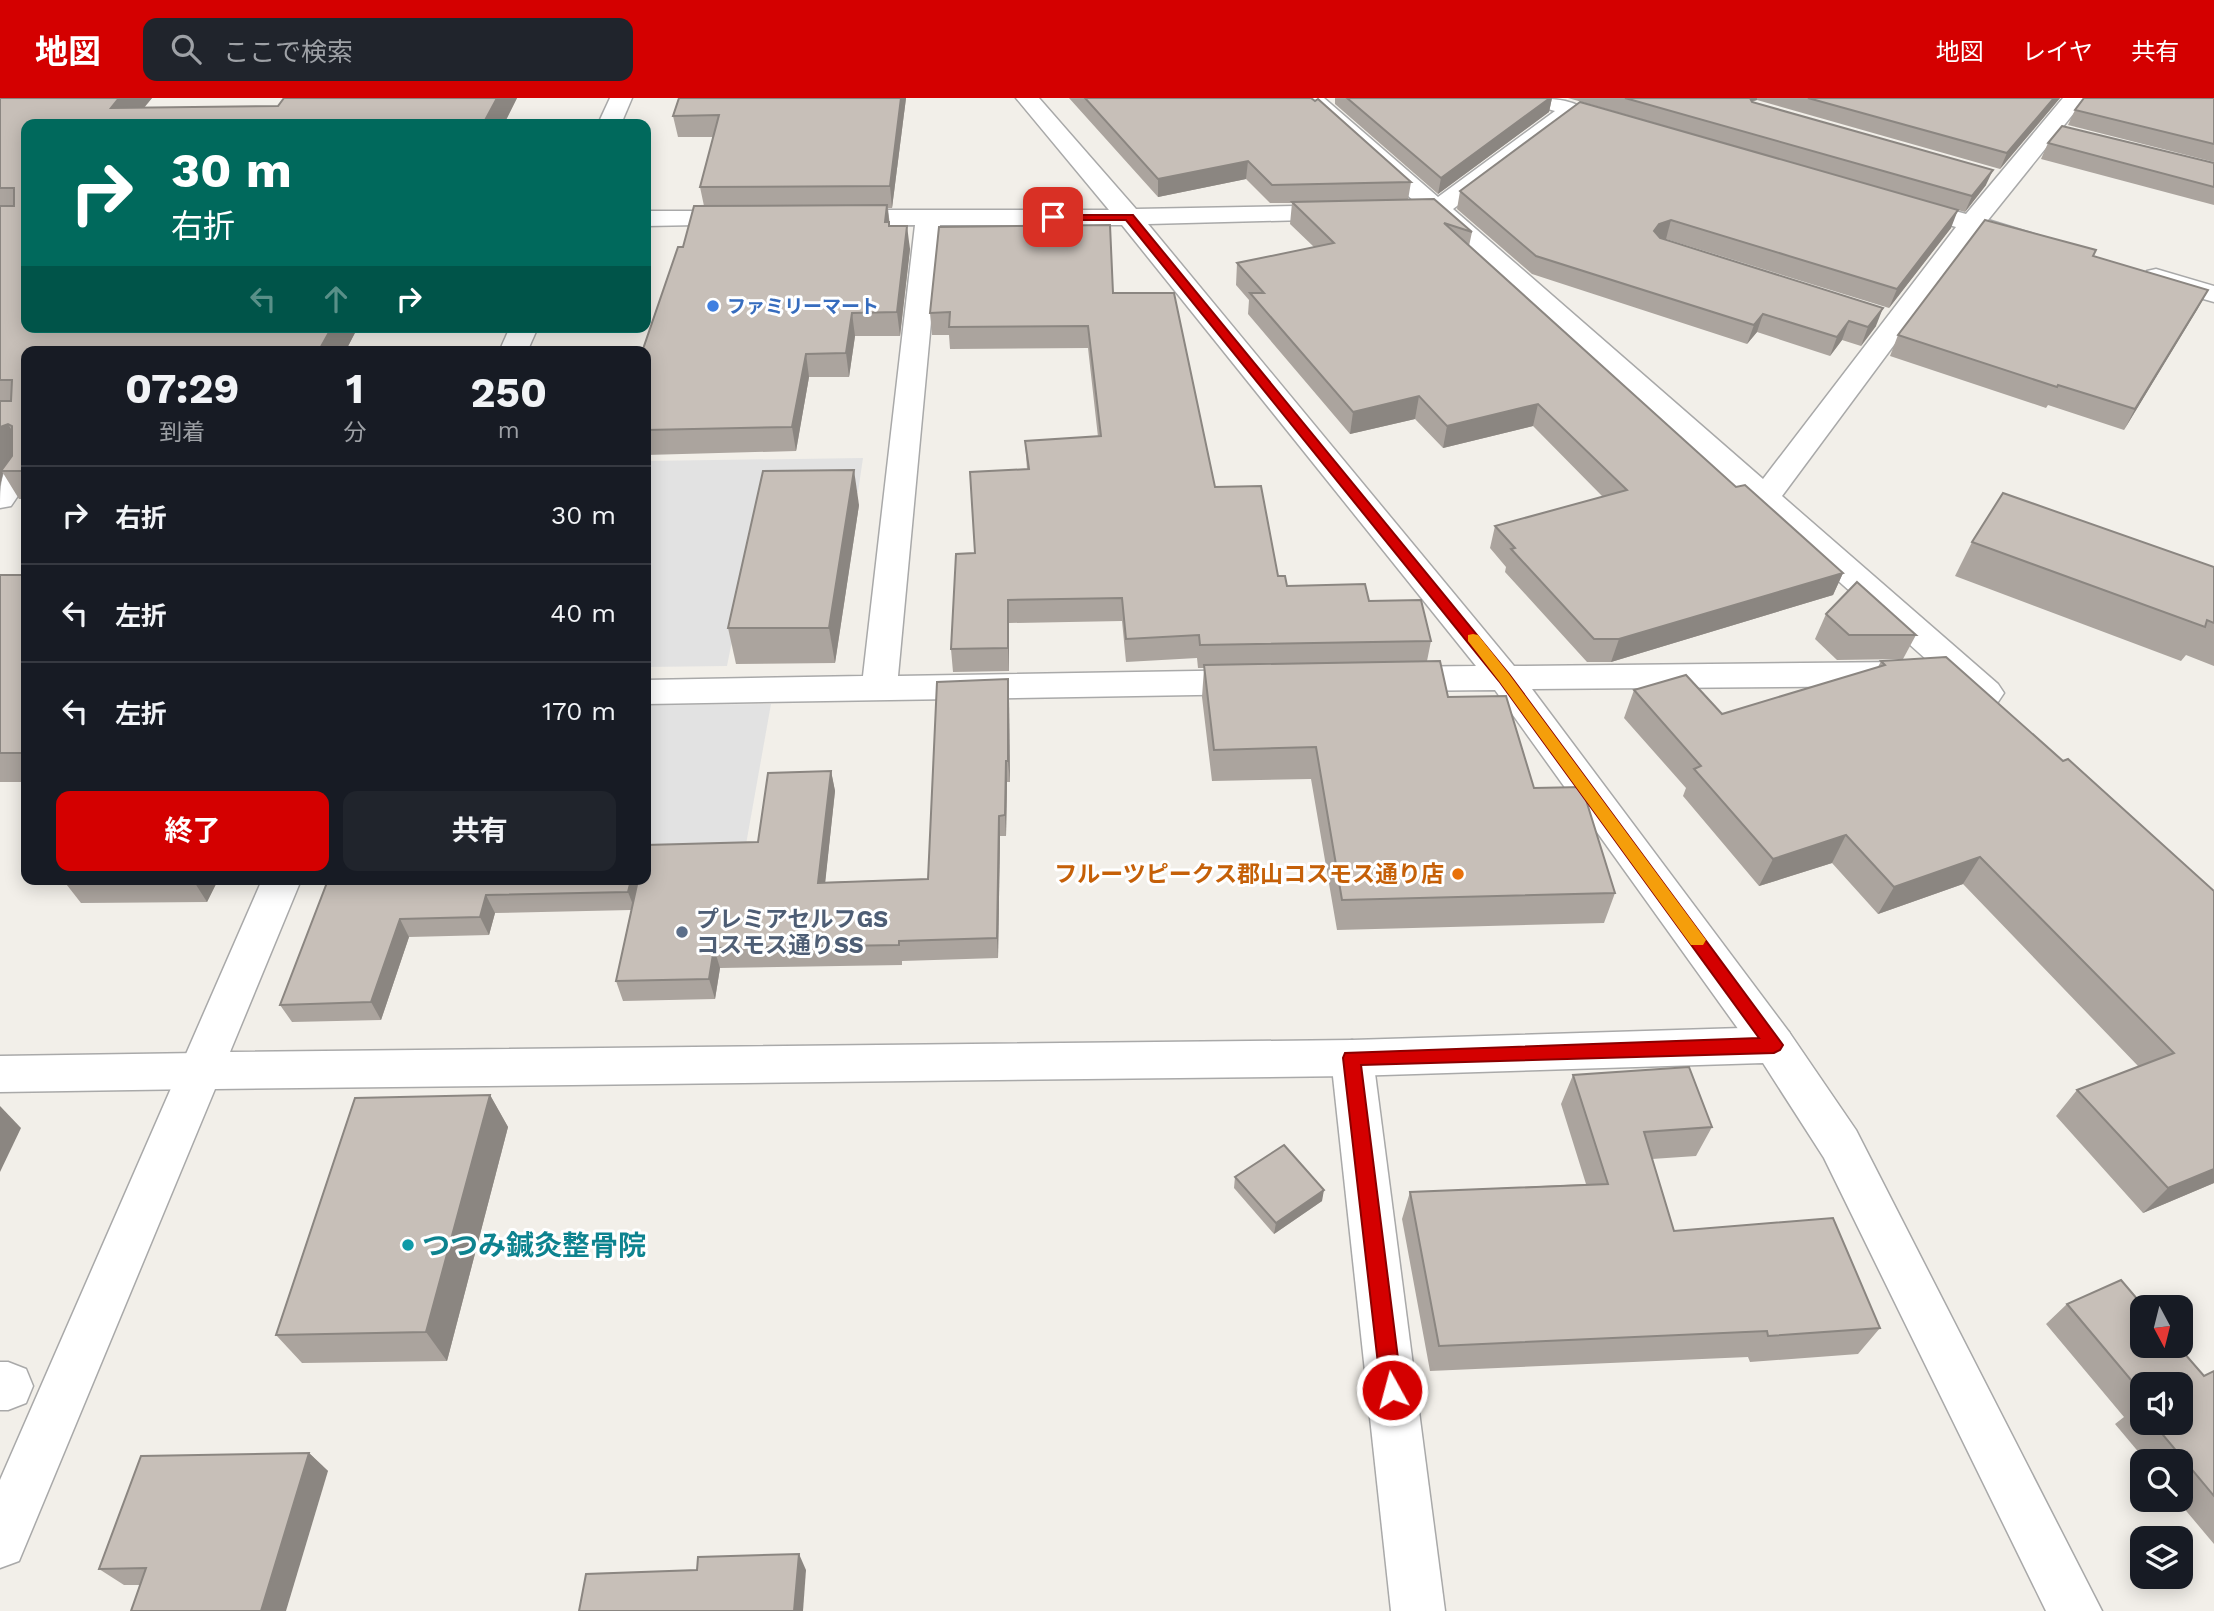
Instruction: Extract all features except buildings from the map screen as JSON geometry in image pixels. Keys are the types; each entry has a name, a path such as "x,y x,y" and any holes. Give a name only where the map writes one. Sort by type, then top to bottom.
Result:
{"street":[{"path":"612,119 621,98"},
{"path":"1027,98 1129,217 1504,677 1774,1045 1840,1144 2075,1611"},
{"path":"1311,98 2009,713"},
{"path":"1534,98 1599,117"},
{"path":"1764,499 1971,224 2007,181 2061,133 2067,99"},
{"path":"1394,211 1436,210 1572,109"},
{"path":"1980,174 2007,181"},
{"path":"1878,197 2048,246"},
{"path":"807,218 1129,217 1366,212"},
{"path":"879,689 928,217"},
{"path":"651,219 766,218"},
{"path":"2137,272 2214,294"},
{"path":"1871,313 1896,321"},
{"path":"0,499 21,470"},
{"path":"1365,680 1908,674 1957,667"},
{"path":"651,692 1282,681"},
{"path":"0,1542 280,885"},
{"path":"0,1074 1352,1058 1774,1045"},
{"path":"1352,1058 1419,1611"}],"shaded area":[{"path":"863,458 858,492 761,494 727,666 651,667 651,461"},
{"path":"771,704 745,850 651,851 651,705"}],"slow traffic":[{"path":"1473,638 1697,940"}],"place":[{"name":"ファミリーマート","path":"713,306"},
{"name":"フルーツピークス郡山コスモス通り店","path":"1458,874"},
{"name":"プレミアセルフGS コスモス通りSS","path":"682,932"},
{"name":"つつみ鍼灸整骨院","path":"408,1245"}],"route":[{"path":"1053,217 1129,217 1504,677 1774,1045 1352,1058 1392,1390"}]}
